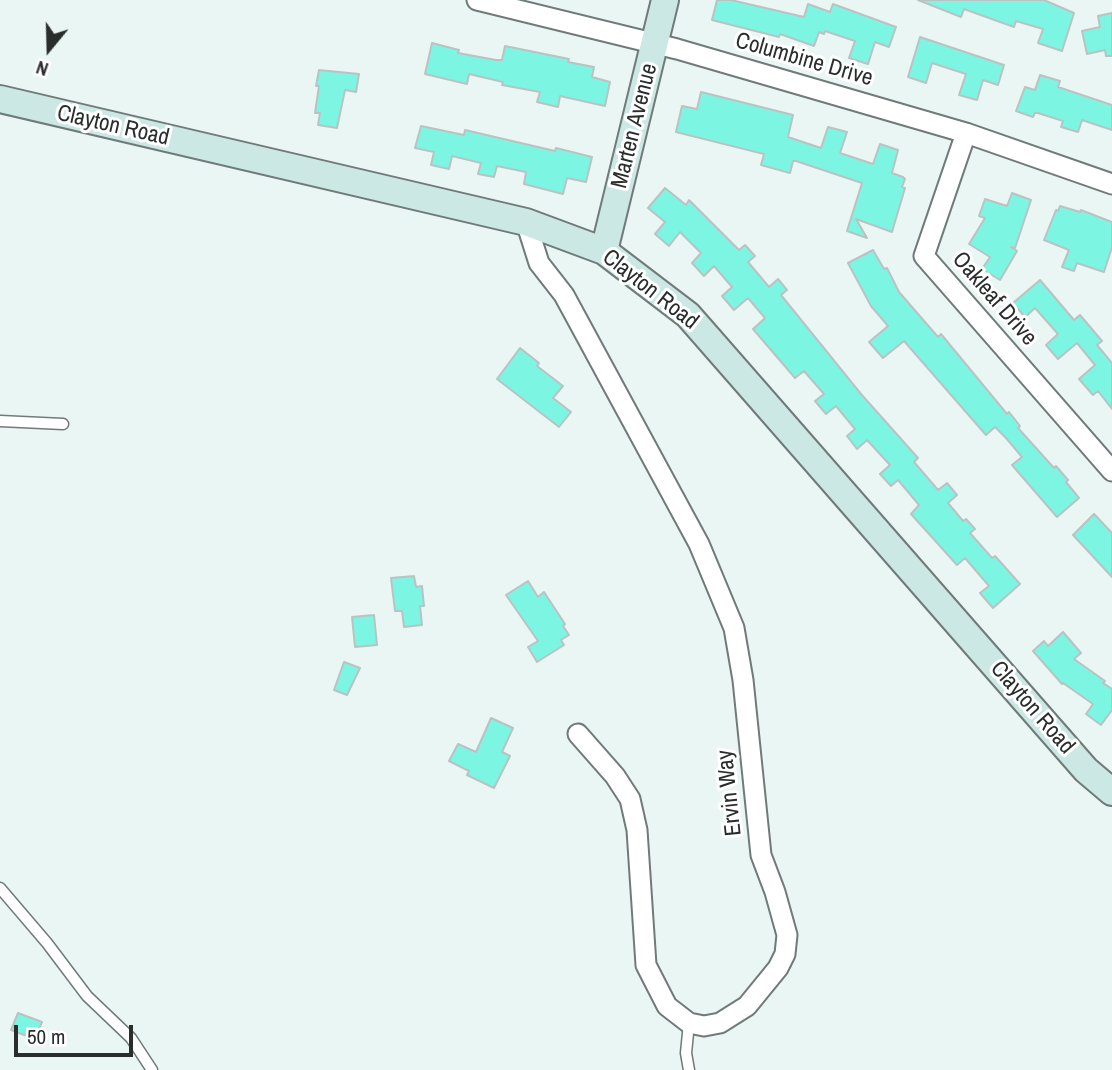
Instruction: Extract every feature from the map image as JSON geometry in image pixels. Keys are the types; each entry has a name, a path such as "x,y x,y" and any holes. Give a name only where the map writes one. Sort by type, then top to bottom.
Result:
{"street":[{"name":"Columbine Drive","path":"477,0 655,44 966,133 1112,184"},
{"name":"Marten Avenue","path":"604,251 665,0"},
{"name":"Clayton Road","path":"0,99 526,222 604,251 688,315 1086,770 1112,792"},
{"name":"Oakleaf Drive","path":"966,133 924,256 1112,471"},
{"name":"Ervin Way","path":"526,222 539,263 564,295 699,544 734,628 743,680 761,855 787,935 785,954 778,968 747,1006 720,1023 704,1026 689,1023"},
{"path":"578,734 615,776 630,799 637,830 646,965 667,1006 689,1023"}],"lane":[{"path":"0,421 62,424"},
{"path":"0,888 87,996 131,1038 152,1070"},
{"path":"689,1023 686,1052 689,1070"}],"building":[{"path":"717,0 731,0 804,17 808,4 830,12 833,4 896,27 889,47 875,42 868,64 849,58 855,41 825,31 824,34 819,32 814,46 780,34 779,37 712,20"},
{"path":"918,0 1044,0 1074,13 1062,51 1038,43 1043,29 1016,21 1014,27 964,9 961,17"},
{"path":"1112,13 1112,56 1106,56 1105,50 1087,54 1082,31 1100,27 1098,16"},
{"path":"920,37 1004,65 998,85 983,80 977,100 959,95 966,74 932,63 926,83 908,77"},
{"path":"432,43 459,50 458,53 496,60 502,60 505,46 594,67 592,77 610,82 605,106 560,96 558,107 537,102 540,92 502,85 503,82 469,74 467,84 425,74"},
{"path":"319,70 359,74 356,92 345,90 337,128 318,125 320,113 315,113"},
{"path":"1040,75 1060,81 1058,87 1112,105 1112,130 1082,120 1078,132 1061,127 1063,121 1038,113 1033,117 1016,111 1025,87 1035,90"},
{"path":"701,92 793,115 788,137 821,148 828,127 847,132 840,153 873,164 880,144 898,150 892,173 905,179 902,187 905,188 892,232 856,219 867,238 847,231 862,183 796,161 793,161 790,173 761,165 764,154 676,132 682,106 697,109"},
{"path":"421,126 464,135 465,130 592,157 586,182 567,178 563,194 524,184 526,172 497,166 494,177 478,174 481,163 452,156 449,169 431,165 434,152 415,148"},
{"path":"665,188 686,205 689,200 739,250 745,245 755,256 748,262 769,287 778,279 787,290 781,295 861,394 918,458 914,462 938,490 947,483 957,495 948,503 963,521 966,519 975,529 970,533 992,558 995,556 1020,584 993,608 980,593 989,586 965,558 957,565 911,514 919,505 898,480 891,486 880,474 890,465 867,440 857,449 847,436 855,429 836,406 826,414 815,401 824,394 804,371 795,378 753,329 765,318 748,298 734,310 722,296 732,287 714,266 704,276 692,263 701,253 680,232 669,246 655,234 665,222 648,208"},
{"path":"1012,193 1031,200 1015,248 1011,247 1017,251 1000,280 982,269 990,257 969,244 985,218 979,216 985,199 1007,206"},
{"path":"1060,206 1080,212 1081,210 1112,222 1112,247 1104,272 1077,263 1074,271 1062,267 1069,250 1044,240"},
{"path":"873,250 884,269 887,268 899,292 938,337 941,334 1007,414 1009,412 1020,426 1018,428 1068,480 1066,482 1079,498 1057,517 1012,465 1022,457 1006,438 995,427 986,435 904,341 883,358 869,342 888,326 871,306 848,263"},
{"path":"1040,280 1074,320 1080,315 1102,341 1097,345 1112,363 1112,409 1098,391 1093,395 1079,379 1095,365 1077,343 1058,359 1046,345 1058,334 1035,308 1025,317 1013,303"},
{"path":"520,348 539,363 537,366 563,386 553,398 571,412 559,427 497,379"},
{"path":"1094,514 1112,533 1112,577 1073,535"},
{"path":"414,576 416,587 422,586 422,625 404,627 402,611 395,611 391,578"},
{"path":"528,581 538,597 544,592 569,635 561,640 564,645 537,662 528,647 538,641 506,595"},
{"path":"374,615 377,645 355,647 352,617"},
{"path":"1063,632 1081,653 1074,659 1112,689 1112,710 1101,725 1086,714 1093,704 1062,684 1033,651 1044,641 1048,646"},
{"path":"344,662 360,668 347,695 334,690"},
{"path":"491,718 513,728 502,752 510,756 494,788 467,775 469,771 449,761 458,744 476,752"},
{"path":"18,1013 42,1022 35,1039 11,1030"}]}
